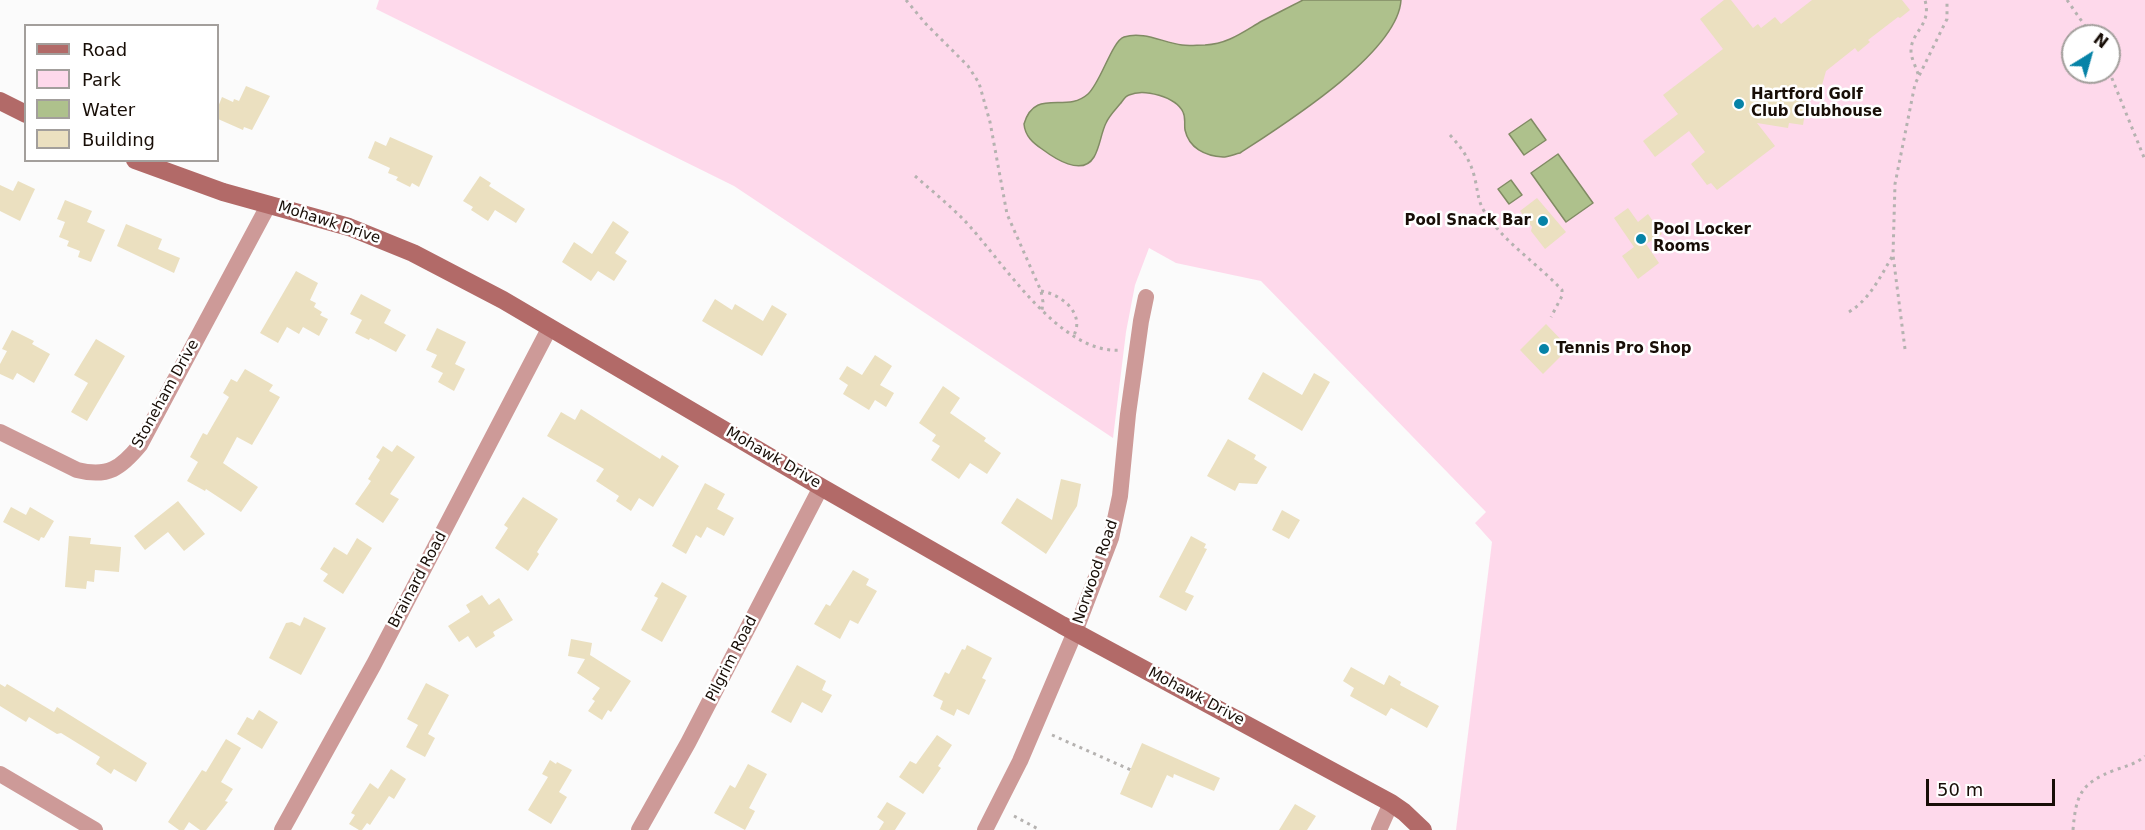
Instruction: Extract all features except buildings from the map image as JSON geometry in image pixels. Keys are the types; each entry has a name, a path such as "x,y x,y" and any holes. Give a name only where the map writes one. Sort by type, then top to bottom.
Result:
{"street":[{"path":"0,101 24,113"},
{"name":"Mohawk Drive","path":"140,162 223,192 349,227 413,254 503,300 821,487 1075,632 1391,803 1423,830"},
{"name":"Stoneham Drive","path":"0,432 83,471 101,473 123,464 140,445 268,204"},
{"name":"Norwood Road","path":"985,830 1020,761 1075,632 1116,520 1124,473 1128,414 1137,347 1146,297"},
{"name":"Brainard Road","path":"282,830 374,664 550,327"},
{"name":"Pilgrim Road","path":"639,830 688,743 821,487"},
{"path":"0,774 95,830"},
{"path":"1379,830 1391,803"}],"path":[{"path":"906,0 925,23 968,66 979,83 990,122 1008,214 1041,291 1042,310"},
{"path":"1918,75 1911,48 1926,19 1925,0"},
{"path":"1905,349 1893,255 1896,176 1918,75 1947,19 1947,0"},
{"path":"2067,0 2084,24"},
{"path":"2114,84 2145,160"},
{"path":"1450,135 1471,163 1478,198 1486,215 1509,241 1562,290 1562,296 1551,317"},
{"path":"915,176 963,219 1015,282 1042,310 1074,335 1106,349 1137,347"},
{"path":"1849,312 1859,306 1870,293 1893,255"},
{"path":"1041,291 1063,300 1073,310 1077,325 1074,335"},
{"path":"1052,735 1131,770"},
{"path":"2073,830 2077,806 2086,786 2094,779 2129,766 2145,756"},
{"path":"1014,816 1040,830"}],"green space":[{"path":"379,0 2145,0 2145,830 1456,830 1492,542 1475,523 1486,512 1261,281 1176,263 1149,248 1135,285 1126,332 1113,438 734,186 376,9"}],"water":[{"path":"1303,0 1401,0 1395,21 1381,42 1360,64 1336,86 1240,153 1223,157 1199,150 1187,136 1184,114 1179,107 1167,98 1151,93 1135,93 1125,98 1107,120 1098,149 1089,163 1075,166 1068,164 1036,144 1026,132 1024,124 1029,113 1036,107 1043,104 1079,100 1088,94 1115,46 1124,37 1138,35 1185,45 1213,44 1235,37"},
{"path":"1531,119 1546,140 1524,155 1509,134"},
{"path":"1558,154 1593,203 1566,222 1531,173"},
{"path":"1511,180 1522,195 1509,204 1498,189"}],"place":[{"name":"Hartford Golf Club Clubhouse","path":"1739,104"},
{"name":"Pool Snack Bar","path":"1543,221"},
{"name":"Pool Locker Rooms","path":"1641,239"},
{"name":"Tennis Pro Shop","path":"1544,349"}]}
